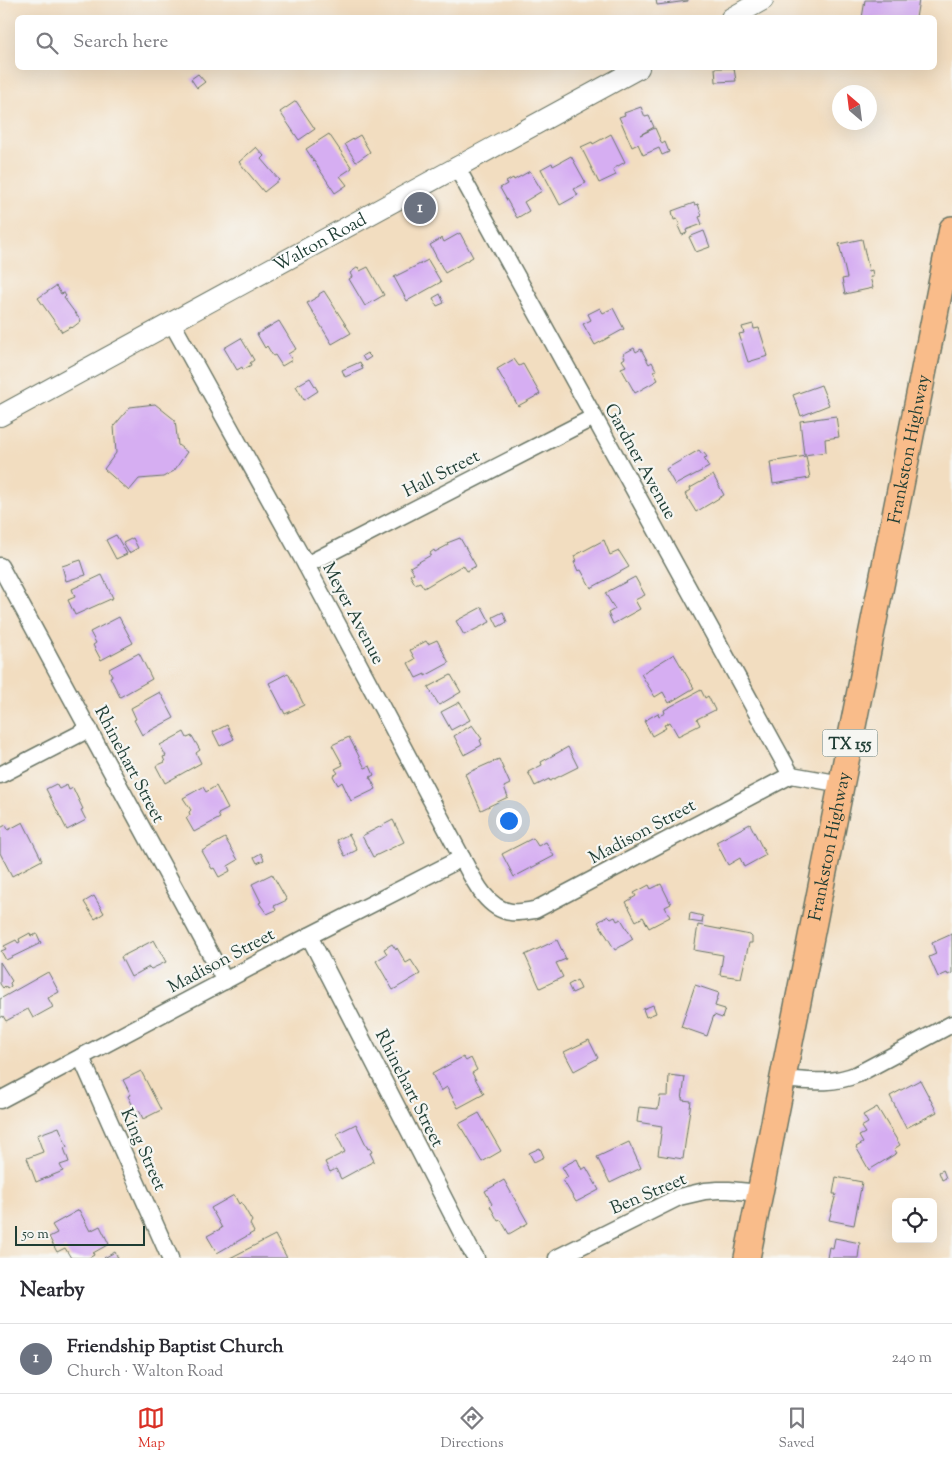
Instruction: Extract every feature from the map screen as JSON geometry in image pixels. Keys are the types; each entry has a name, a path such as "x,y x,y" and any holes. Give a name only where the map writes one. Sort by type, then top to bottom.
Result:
{"main road":[{"name":"Frankston Highway","path":"747,1258 952,229"}],"street":[{"path":"736,15 755,2"},
{"name":"Walton Road","path":"0,416 635,70"},
{"name":"Gardner Avenue","path":"456,166 790,775"},
{"name":"Meyer Avenue","path":"172,323 306,565 480,890 492,904 510,912"},
{"name":"Hall Street","path":"306,565 594,417"},
{"name":"Rhinehart Street","path":"0,566 225,981"},
{"path":"0,775 89,729"},
{"path":"790,775 842,784"},
{"name":"Madison Street","path":"510,912 535,910 790,775"},
{"name":"Madison Street","path":"0,1100 309,936 462,858"},
{"name":"Rhinehart Street","path":"309,936 476,1258"},
{"path":"782,1079 820,1082 844,1080 952,1024"},
{"name":"King Street","path":"81,1056 170,1258"},
{"name":"Ben Street","path":"557,1258 679,1197 718,1190 760,1194"}],"building":[{"path":"656,0 688,0 688,1 657,5"},
{"path":"865,0 919,0 916,15 862,15"},
{"path":"715,70 734,70 736,81 716,82"},
{"path":"198,74 205,82 197,88 191,79"},
{"path":"296,101 315,129 299,140 280,112"},
{"path":"641,107 645,117 649,116 654,127 640,135 655,128 662,144 665,142 669,152 662,155 659,148 643,155 638,144 632,147 619,117 625,115 624,113"},
{"path":"329,134 352,168 340,176 347,185 335,193 306,149"},
{"path":"611,134 625,162 613,169 616,175 599,183 581,147 592,142 593,144"},
{"path":"360,135 370,152 356,162 345,144"},
{"path":"256,147 264,156 261,159 279,180 264,192 239,162"},
{"path":"571,156 586,183 574,189 578,195 560,205 541,169 552,163 553,166"},
{"path":"530,171 542,191 524,202 529,211 517,218 500,188 513,178 514,180"},
{"path":"694,203 695,205 698,204 702,216 699,217 702,224 686,230 687,233 682,235 678,226 680,225 677,219 674,220 672,211"},
{"path":"704,231 710,247 696,252 689,237"},
{"path":"460,233 473,257 445,273 430,245 442,238 444,242"},
{"path":"862,239 869,271 872,270 873,277 870,277 873,288 845,294 842,279 847,278 839,244"},
{"path":"428,260 441,282 407,301 394,277"},
{"path":"358,267 360,271 368,267 384,295 365,306 349,279 352,277 350,273"},
{"path":"56,286 61,294 64,293 66,296 64,298 81,321 72,328 62,332 38,298"},
{"path":"324,291 351,333 332,344 307,303"},
{"path":"440,294 444,303 437,306 433,298"},
{"path":"600,308 603,313 613,308 624,329 595,345 583,324 591,320 588,314"},
{"path":"279,321 296,349 288,354 292,360 282,366 267,346 265,348 257,334"},
{"path":"753,324 754,329 759,328 768,356 748,362 739,334 744,333 742,327"},
{"path":"241,338 254,360 250,363 251,365 243,370 242,367 237,370 224,348"},
{"path":"634,348 636,352 641,349 649,364 652,362 656,370 653,371 658,380 635,393 621,368 626,366 622,360 625,358 623,354"},
{"path":"367,353 371,357 365,361 362,356"},
{"path":"514,359 519,366 523,364 540,394 518,406 497,369"},
{"path":"360,362 363,369 345,377 342,370"},
{"path":"310,378 318,391 304,400 296,386"},
{"path":"821,385 829,405 801,416 793,395"},
{"path":"155,404 175,420 178,445 187,452 174,471 163,477 139,479 129,491 104,469 116,453 114,426 130,407"},
{"path":"836,416 839,437 825,439 826,452 804,455 800,421"},
{"path":"699,450 707,457 704,458 709,467 675,485 666,469"},
{"path":"806,456 810,478 773,484 770,462"},
{"path":"713,475 724,495 696,512 685,494 691,490 690,488"},
{"path":"116,535 127,554 116,559 106,540"},
{"path":"133,538 138,548 129,553 123,543"},
{"path":"460,538 476,566 467,571 463,565 424,588 420,582 415,584 410,575 414,573 410,567 431,555 430,553 434,550 435,552 448,545 447,543"},
{"path":"604,540 610,555 619,551 629,567 591,588 581,570 578,571 574,562 576,561 574,556"},
{"path":"81,560 86,575 66,581 62,566"},
{"path":"102,575 113,598 75,615 68,600 75,597 72,589"},
{"path":"635,577 645,595 635,600 640,609 613,624 608,613 615,609 605,593"},
{"path":"482,607 490,622 464,635 456,621"},
{"path":"503,612 507,622 498,627 493,617"},
{"path":"119,617 133,643 101,660 93,645 96,643 90,632"},
{"path":"437,640 449,663 425,676 425,674 416,678 408,663 415,659 410,650 426,641 428,644"},
{"path":"139,653 152,679 120,697 110,677 112,676 109,669"},
{"path":"674,654 694,688 669,703 663,692 655,697 641,674"},
{"path":"288,673 304,705 285,714 269,683"},
{"path":"451,675 461,692 439,705 428,687"},
{"path":"701,690 705,698 708,696 715,710 697,719 700,725 678,736 670,722 664,725 666,728 652,736 644,721 658,713 659,716 665,713 664,710"},
{"path":"160,692 174,718 142,735 134,720 136,719 131,708"},
{"path":"460,702 470,720 451,730 441,712"},
{"path":"227,725 234,739 220,746 213,732"},
{"path":"472,725 482,739 480,740 482,745 464,755 454,736"},
{"path":"184,732 187,738 192,736 200,750 196,753 201,763 165,783 156,766 165,762 163,757 166,756 160,745"},
{"path":"349,737 365,768 370,766 374,775 370,777 376,789 351,801 342,782 338,785 333,776 338,773 335,769 343,765 332,745"},
{"path":"568,747 578,767 535,786 528,772 542,765 541,762"},
{"path":"499,759 510,784 504,787 508,797 481,810 465,774"},
{"path":"56,784 59,789 67,785 69,790 73,788 86,820 67,830 46,789"},
{"path":"216,786 228,809 218,814 220,818 194,832 186,818 190,815 189,812 191,810 183,798 203,787 206,792"},
{"path":"393,820 404,842 373,857 362,836"},
{"path":"23,822 42,860 12,876 0,853 0,828 6,825 8,830"},
{"path":"750,824 766,855 744,867 740,858 728,865 716,842"},
{"path":"349,834 357,850 345,856 337,840"},
{"path":"225,838 238,860 228,866 230,871 219,877 202,851"},
{"path":"533,838 538,846 546,842 554,856 514,877 502,854"},
{"path":"261,853 264,860 257,863 254,857"},
{"path":"272,874 287,900 274,906 276,910 267,914 259,903 261,902 252,884"},
{"path":"661,884 671,904 665,907 670,917 649,928 643,917 636,921 626,902 636,896 634,893 649,885 651,889"},
{"path":"94,896 104,913 95,919 84,902"},
{"path":"690,913 703,916 702,923 689,921"},
{"path":"608,916 611,919 615,917 617,921 621,919 633,939 615,950 598,922"},
{"path":"698,925 750,935 752,937 752,943 749,943 741,978 720,975 723,955 694,950"},
{"path":"30,933 31,936 37,934 41,943 6,960 1,951 6,949 4,946 16,940 18,943 20,942 19,939"},
{"path":"952,934 952,973 938,977 929,957 936,954 932,943"},
{"path":"154,940 166,962 151,969 149,967 131,977 121,957"},
{"path":"557,940 566,959 556,963 563,977 540,988 525,955"},
{"path":"392,944 396,950 397,948 406,963 411,960 420,974 393,990 376,961 387,954 384,949"},
{"path":"0,962 12,981 10,983 11,986 7,989 5,986 3,988 0,984"},
{"path":"48,972 59,992 48,998 53,1007 33,1018 28,1009 6,1021 3,1016 0,1018 0,999"},
{"path":"577,980 581,989 572,993 568,985"},
{"path":"695,985 719,993 715,1006 725,1009 722,1018 714,1015 707,1036 681,1027"},
{"path":"653,1005 656,1013 646,1017 643,1009"},
{"path":"589,1040 598,1058 574,1071 564,1052"},
{"path":"463,1057 466,1061 471,1058 477,1070 472,1073 484,1094 458,1108 447,1087 441,1091 432,1074"},
{"path":"141,1071 161,1110 143,1119 139,1110 136,1112 128,1096 131,1095 123,1080"},
{"path":"669,1075 685,1077 682,1100 691,1101 683,1159 658,1155 662,1126 637,1122 639,1107 658,1109 660,1096 668,1096"},
{"path":"920,1080 937,1112 906,1128 890,1096"},
{"path":"877,1107 900,1145 894,1149 897,1153 869,1170 856,1147 863,1143 859,1136 865,1133 861,1127 868,1123 863,1115"},
{"path":"479,1113 501,1151 482,1162 459,1124"},
{"path":"356,1124 368,1149 370,1148 372,1152 370,1153 374,1161 341,1179 336,1169 330,1172 325,1162 345,1152 336,1134"},
{"path":"59,1127 67,1147 64,1148 69,1162 60,1165 63,1171 36,1182 27,1158 43,1152 37,1135"},
{"path":"629,1142 641,1168 610,1183 597,1157"},
{"path":"540,1148 544,1157 534,1162 529,1153"},
{"path":"577,1159 582,1170 586,1167 599,1190 576,1202 563,1180 568,1177 562,1167"},
{"path":"943,1170 946,1178 942,1180 939,1172"},
{"path":"836,1177 862,1182 854,1225 829,1220 836,1194 833,1194"},
{"path":"504,1180 528,1223 509,1234 501,1220 498,1221 485,1191"},
{"path":"234,1195 239,1204 241,1202 252,1221 250,1224 254,1232 217,1253 207,1236 222,1228 211,1208"},
{"path":"79,1210 90,1231 100,1226 109,1244 93,1253 94,1255 89,1258 71,1258 65,1248 57,1252 49,1237 57,1233 52,1225"},
{"path":"275,1235 287,1258 230,1258"},
{"path":"835,1238 860,1243 858,1258 827,1258 829,1247 833,1248"},
{"path":"115,1252 118,1258 104,1258"}],"place":[{"name":"Friendship Baptist Church","path":"420,208"}]}
